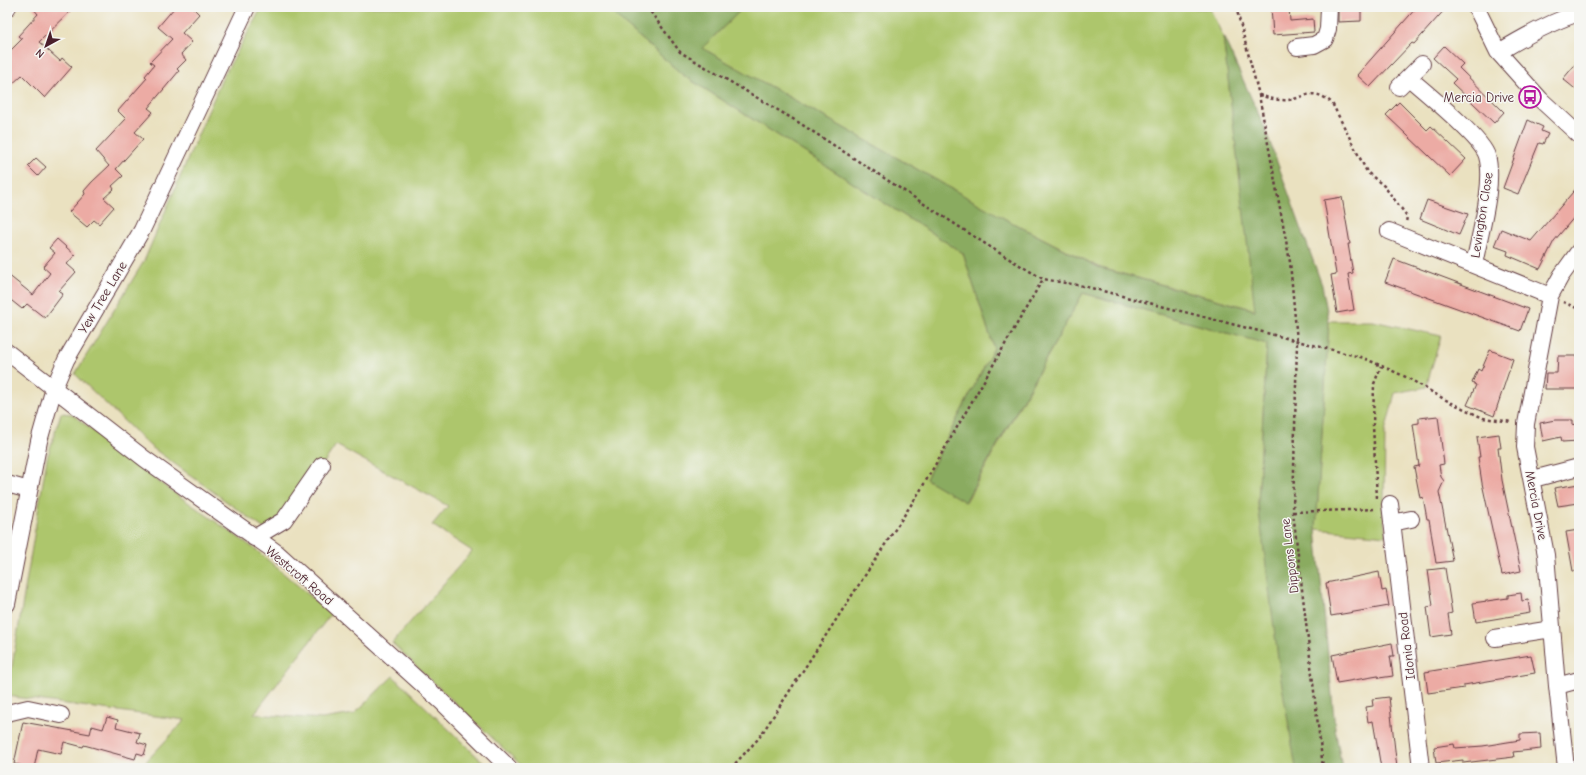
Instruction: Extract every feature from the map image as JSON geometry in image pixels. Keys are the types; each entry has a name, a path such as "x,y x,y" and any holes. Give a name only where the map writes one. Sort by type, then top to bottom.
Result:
{"street":[{"name":"Yew Tree Lane","path":"7,604 39,441 54,388 66,360 142,230 247,7"},
{"path":"1297,46 1314,46 1325,39 1328,29 1329,7"},
{"path":"1476,7 1499,52 1541,100 1579,135"},
{"path":"1499,52 1532,32 1559,19 1579,12"},
{"name":"Levington Close","path":"1422,64 1404,83 1477,140 1486,154 1489,169 1488,186 1474,265"},
{"path":"1389,231 1550,296"},
{"name":"Mercia Drive","path":"1566,768 1557,686 1546,555 1526,447 1526,424 1550,296 1561,276 1579,252"},
{"name":"Westcroft Road","path":"7,352 145,459 254,538 276,552 419,680 509,768"},
{"path":"254,538 284,520 322,465"},
{"path":"1533,479 1579,466"},
{"path":"7,484 29,490"},
{"path":"1388,511 1411,519"},
{"name":"Idonia Road","path":"1388,511 1421,768"},
{"path":"1495,638 1552,629"},
{"path":"1557,686 1579,680"},
{"path":"7,713 28,708 61,715"}],"path":[{"path":"647,7 680,52 798,122 1000,254 1043,279 1083,286 1357,356 1408,378 1444,399 1483,418 1526,424"},
{"name":"Dippons Lane","path":"1236,7 1259,95 1290,262 1297,341 1294,512 1323,768"},
{"path":"1259,95 1282,101 1311,94 1323,95 1332,103 1367,172 1384,186 1407,216 1405,238"},
{"path":"731,768 759,738 920,491 1043,279"},
{"path":"1294,512 1388,511 1376,486 1372,426 1374,384 1381,366"}],"green space":[{"path":"262,7 605,7 683,75 963,253 994,348 926,479 966,502 1083,293 1267,344 1258,504 1300,768 524,768 392,643 472,551 432,525 448,506 336,445 274,536 150,446 75,374 144,261 222,79"},
{"path":"605,7 744,7 702,48 1009,221 1100,268 1255,310 1223,36 1264,126 1322,285 1329,321 1316,529 1335,728 1342,768 1296,768 1280,674 1258,504 1267,344 1083,293 965,502 926,479 994,348 963,253 683,75"},
{"path":"744,7 1154,7 1210,9 1223,36 1256,310 1101,268 1009,221 702,48"},
{"path":"1329,321 1373,321 1441,336 1426,387 1395,393 1385,432 1384,501 1382,502 1386,536 1316,529"},
{"path":"61,413 72,414 149,475 255,549 331,614 254,714 322,719 354,714 393,676 489,768 140,768 185,720 7,696 47,458"}],"building":[{"path":"32,7 75,7 39,42 60,61 62,58 72,67 45,98 22,75 7,89 7,54 22,39 18,36 38,14"},
{"path":"175,7 192,7 199,14 182,33 192,42 181,54 186,60 177,69 179,71 148,108 153,112 135,132 143,139 116,169 123,176 112,186 114,189 104,198 114,207 99,224 94,220 87,227 69,212 85,194 84,191 109,166 96,151 126,119 118,111 147,78 145,76 154,65 150,62 172,39 158,27"},
{"path":"1271,7 1289,7 1290,21 1313,19 1314,32 1273,35"},
{"path":"1417,7 1447,7 1414,44 1412,43 1370,87 1357,75"},
{"path":"1361,8 1361,21 1338,22 1338,9"},
{"path":"1444,46 1463,64 1459,68 1504,112 1494,123 1452,83 1456,79 1433,58"},
{"path":"1579,60 1579,92 1563,79"},
{"path":"1399,102 1427,130 1431,126 1466,159 1450,176 1386,115"},
{"path":"1528,120 1543,127 1541,131 1548,134 1543,144 1539,143 1518,194 1503,188"},
{"path":"36,158 46,167 38,176 28,166"},
{"path":"1579,185 1579,207 1574,212 1576,215 1554,241 1540,269 1507,255 1508,251 1494,246 1501,229 1531,241"},
{"path":"1342,197 1350,244 1348,244 1353,273 1348,274 1354,310 1337,313 1331,275 1336,274 1324,200"},
{"path":"1427,200 1468,214 1459,235 1420,219"},
{"path":"57,239 75,255 67,264 76,272 59,291 63,294 45,318 27,304 22,309 7,297 7,274 33,295 50,273 43,267 55,253 49,248"},
{"path":"1394,259 1528,309 1520,331 1385,282"},
{"path":"1490,350 1513,359 1494,416 1467,405 1476,385 1472,383 1478,369 1481,371"},
{"path":"1558,356 1579,356 1579,389 1545,389 1546,373 1557,373"},
{"path":"1438,416 1444,464 1439,465 1441,477 1444,481 1439,492 1453,561 1436,563 1429,519 1427,519 1423,497 1420,498 1414,467 1419,466 1413,424 1419,423 1419,418"},
{"path":"1555,420 1573,420 1573,425 1579,423 1579,441 1562,442 1561,437 1543,441 1540,423"},
{"path":"1499,434 1501,448 1498,448 1502,480 1521,571 1502,575 1482,483 1477,437"},
{"path":"1579,484 1579,503 1558,506 1554,488"},
{"path":"1579,530 1579,571 1573,571 1566,532"},
{"path":"1445,568 1452,613 1448,614 1451,634 1431,637 1427,607 1433,606 1428,570"},
{"path":"1379,572 1382,591 1386,590 1389,606 1331,616 1326,583"},
{"path":"1521,593 1522,601 1528,600 1530,613 1476,622 1473,603 1508,598 1508,595"},
{"path":"1392,643 1394,656 1390,656 1393,676 1379,678 1378,676 1337,683 1332,655"},
{"path":"1531,655 1535,673 1464,685 1464,688 1428,693 1425,672"},
{"path":"1389,697 1397,768 1381,768 1373,721 1368,722 1366,707 1373,706 1372,699"},
{"path":"107,717 118,720 116,727 140,733 137,742 147,745 144,755 137,753 135,759 84,745 83,747 64,742 61,754 38,749 34,768 14,764 23,722 90,734 92,726 103,729"},
{"path":"1540,733 1541,749 1513,752 1514,757 1463,763 1463,760 1436,763 1434,747 1454,744 1455,748 1483,746 1520,740 1520,734"}],"place":[{"name":"Mercia Drive","path":"1530,97"}]}
